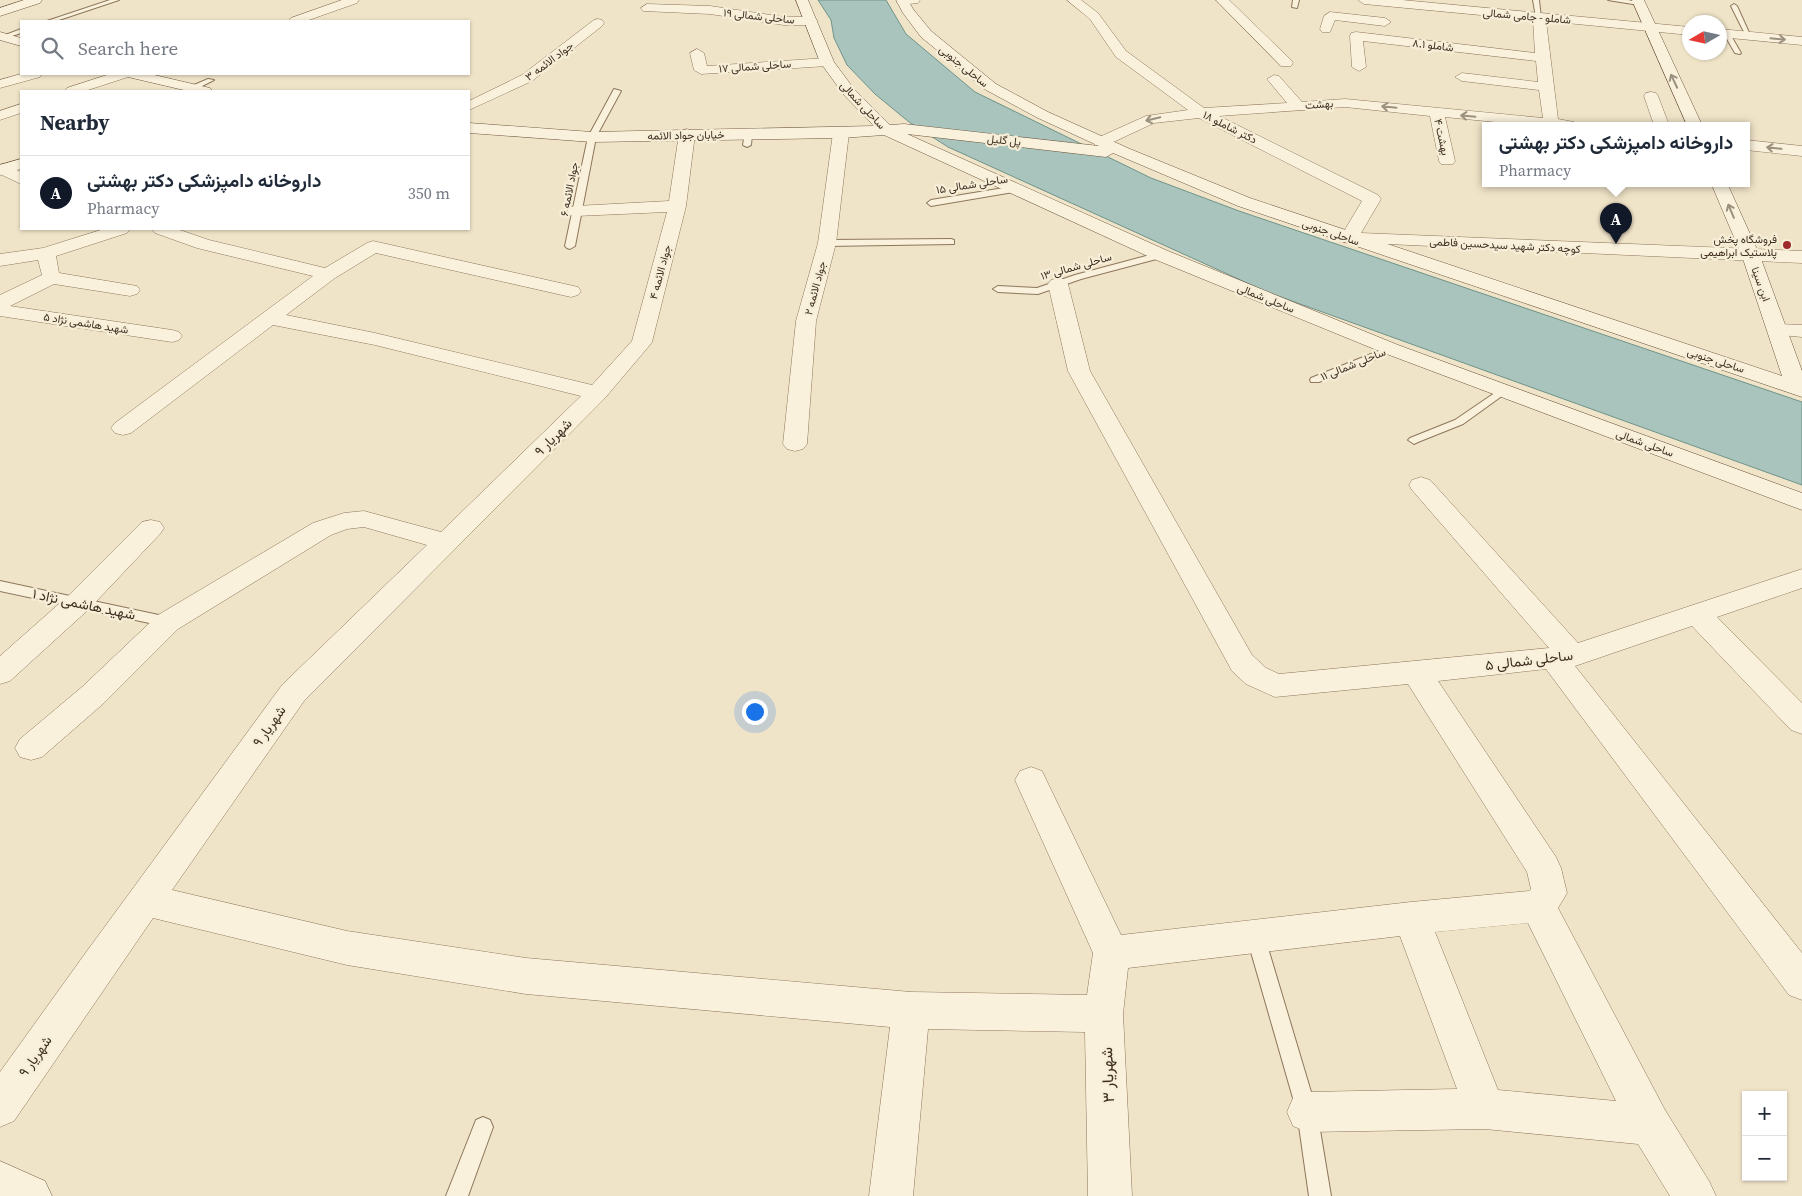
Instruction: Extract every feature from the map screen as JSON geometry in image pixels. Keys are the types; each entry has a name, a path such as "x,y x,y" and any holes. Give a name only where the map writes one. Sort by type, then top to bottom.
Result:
{"street":[{"path":"0,6 18,0"},
{"path":"0,12 36,0"},
{"path":"298,20 353,0"},
{"name":"ساحلی شمالی","path":"802,0 827,62 849,92 895,130 1161,255 1391,349 1802,502"},
{"name":"دکتر شاملو ۱۸","path":"1073,0 1094,16 1121,54 1202,113 1372,199 1349,238"},
{"path":"1222,0 1286,63"},
{"name":"شاملو - جامی شمالی","path":"1364,0 1450,4 1485,12 1682,30"},
{"name":"ساحلی جنوبی","path":"906,1 926,34 991,87 1103,147 1124,152 1244,202 1800,388"},
{"path":"1639,2 1693,122"},
{"path":"1374,27 1379,6"},
{"name":"ساحلی شمالی ۱۹","path":"647,8 710,10 784,21 812,21"},
{"path":"1485,12 1486,26"},
{"path":"1326,29 1330,16 1374,27 1394,23"},
{"path":"1539,17 1542,58 1552,122"},
{"name":"جواد الائمه ۳","path":"470,106 527,78 598,23"},
{"path":"1727,34 1802,41"},
{"name":"شاملو ۸.۱","path":"1359,67 1356,36 1542,58"},
{"name":"ساحلی شمالی ۱۷","path":"697,53 701,70 827,62"},
{"path":"0,84 32,75"},
{"path":"75,90 121,75"},
{"path":"144,75 191,88 208,86"},
{"path":"1462,77 1546,87"},
{"path":"1274,79 1297,106"},
{"path":"1651,96 1661,122"},
{"name":"بهشت","path":"1103,147 1151,119 1202,113 1345,102 1418,103 1437,113 1540,122"},
{"path":"0,116 20,108"},
{"name":"بهشت ۴","path":"1437,113 1447,161"},
{"name":"خیابان جواد الائمه","path":"470,128 592,137 687,134 747,139 895,130"},
{"name":"پل گلیل","path":"895,130 1103,147"},
{"name":"جواد الائمه ۲","path":"795,444 806,321 827,243 841,133"},
{"name":"جواد الائمه ۴","path":"597,393 642,342 677,206 687,134"},
{"path":"1750,147 1801,153"},
{"path":"2,170 20,164"},
{"path":"2,170 20,179"},
{"name":"ابن سینا","path":"1722,187 1751,256 1800,388"},
{"path":"576,211 677,206"},
{"path":"0,260 46,253 112,230"},
{"path":"164,230 202,244 328,274"},
{"name":"کوچه دکتر شهید سیدحسین فاطمی","path":"1349,238 1802,257"},
{"path":"124,428 328,274 373,247 571,291"},
{"path":"46,253 50,278"},
{"path":"0,304 50,278 130,290"},
{"name":"ساحلی شمالی ۵","path":"1058,284 1079,371 1242,663 1256,676 1275,686 1563,657 1802,578"},
{"name":"شهید هاشمی نژاد ۵","path":"0,310 172,336"},
{"path":"269,318 375,339 597,393"},
{"path":"1777,330 1802,331"},
{"name":"شهریار ۹","path":"0,1107 293,693 597,393"},
{"path":"1421,485 1563,657 1802,982"},
{"path":"31,748 93,695 168,622 322,530 344,521 364,519 446,542"},
{"path":"0,673 79,602 151,528"},
{"path":"1697,614 1802,722"},
{"path":"1031,780 1111,954 1411,918 1538,906 1549,893 1544,868 1417,673"},
{"path":"145,900 346,948 526,976 911,1010 1104,1014"},
{"path":"1538,906 1650,1125 1694,1196"},
{"path":"1411,918 1485,1109"},
{"name":"شهریار ۳","path":"1110,1196 1104,1014 1111,954"},
{"path":"891,1196 911,1010"},
{"path":"1306,1112 1485,1109 1650,1125"},
{"path":"0,1182 30,1196"}],"lane":[{"path":"53,20 116,0"},
{"path":"1536,0 1539,17"},
{"path":"1611,0 1639,2"},
{"path":"1734,6 1749,36"},
{"path":"1727,38 1738,52"},
{"name":"جواد الائمه ۶","path":"570,246 592,137 617,91"},
{"name":"ساحلی شمالی ۱۵","path":"931,202 1016,188"},
{"path":"827,243 951,242"},
{"name":"ساحلی شمالی ۱۳","path":"998,289 1038,291 1161,255"},
{"name":"ساحلی شمالی ۱۱","path":"1315,380 1391,349"},
{"path":"1414,440 1459,422 1502,391"},
{"name":"شهید هاشمی نژاد ۱","path":"0,586 168,622"},
{"path":"1256,938 1306,1112 1320,1196"},
{"path":"457,1196 484,1127"}],"water":[{"path":"818,0 886,0 906,34 975,92 1151,178 1239,211 1802,402 1802,485 1267,292 948,147 909,122 875,94 847,65 834,38 831,20"}],"place":[{"name":"داروخانه دامپزشکی دکتر بهشتی","path":"1616,244"},
{"name":"فروشگاه پخش پلاستیک ابراهیمی","path":"1787,245"}]}
